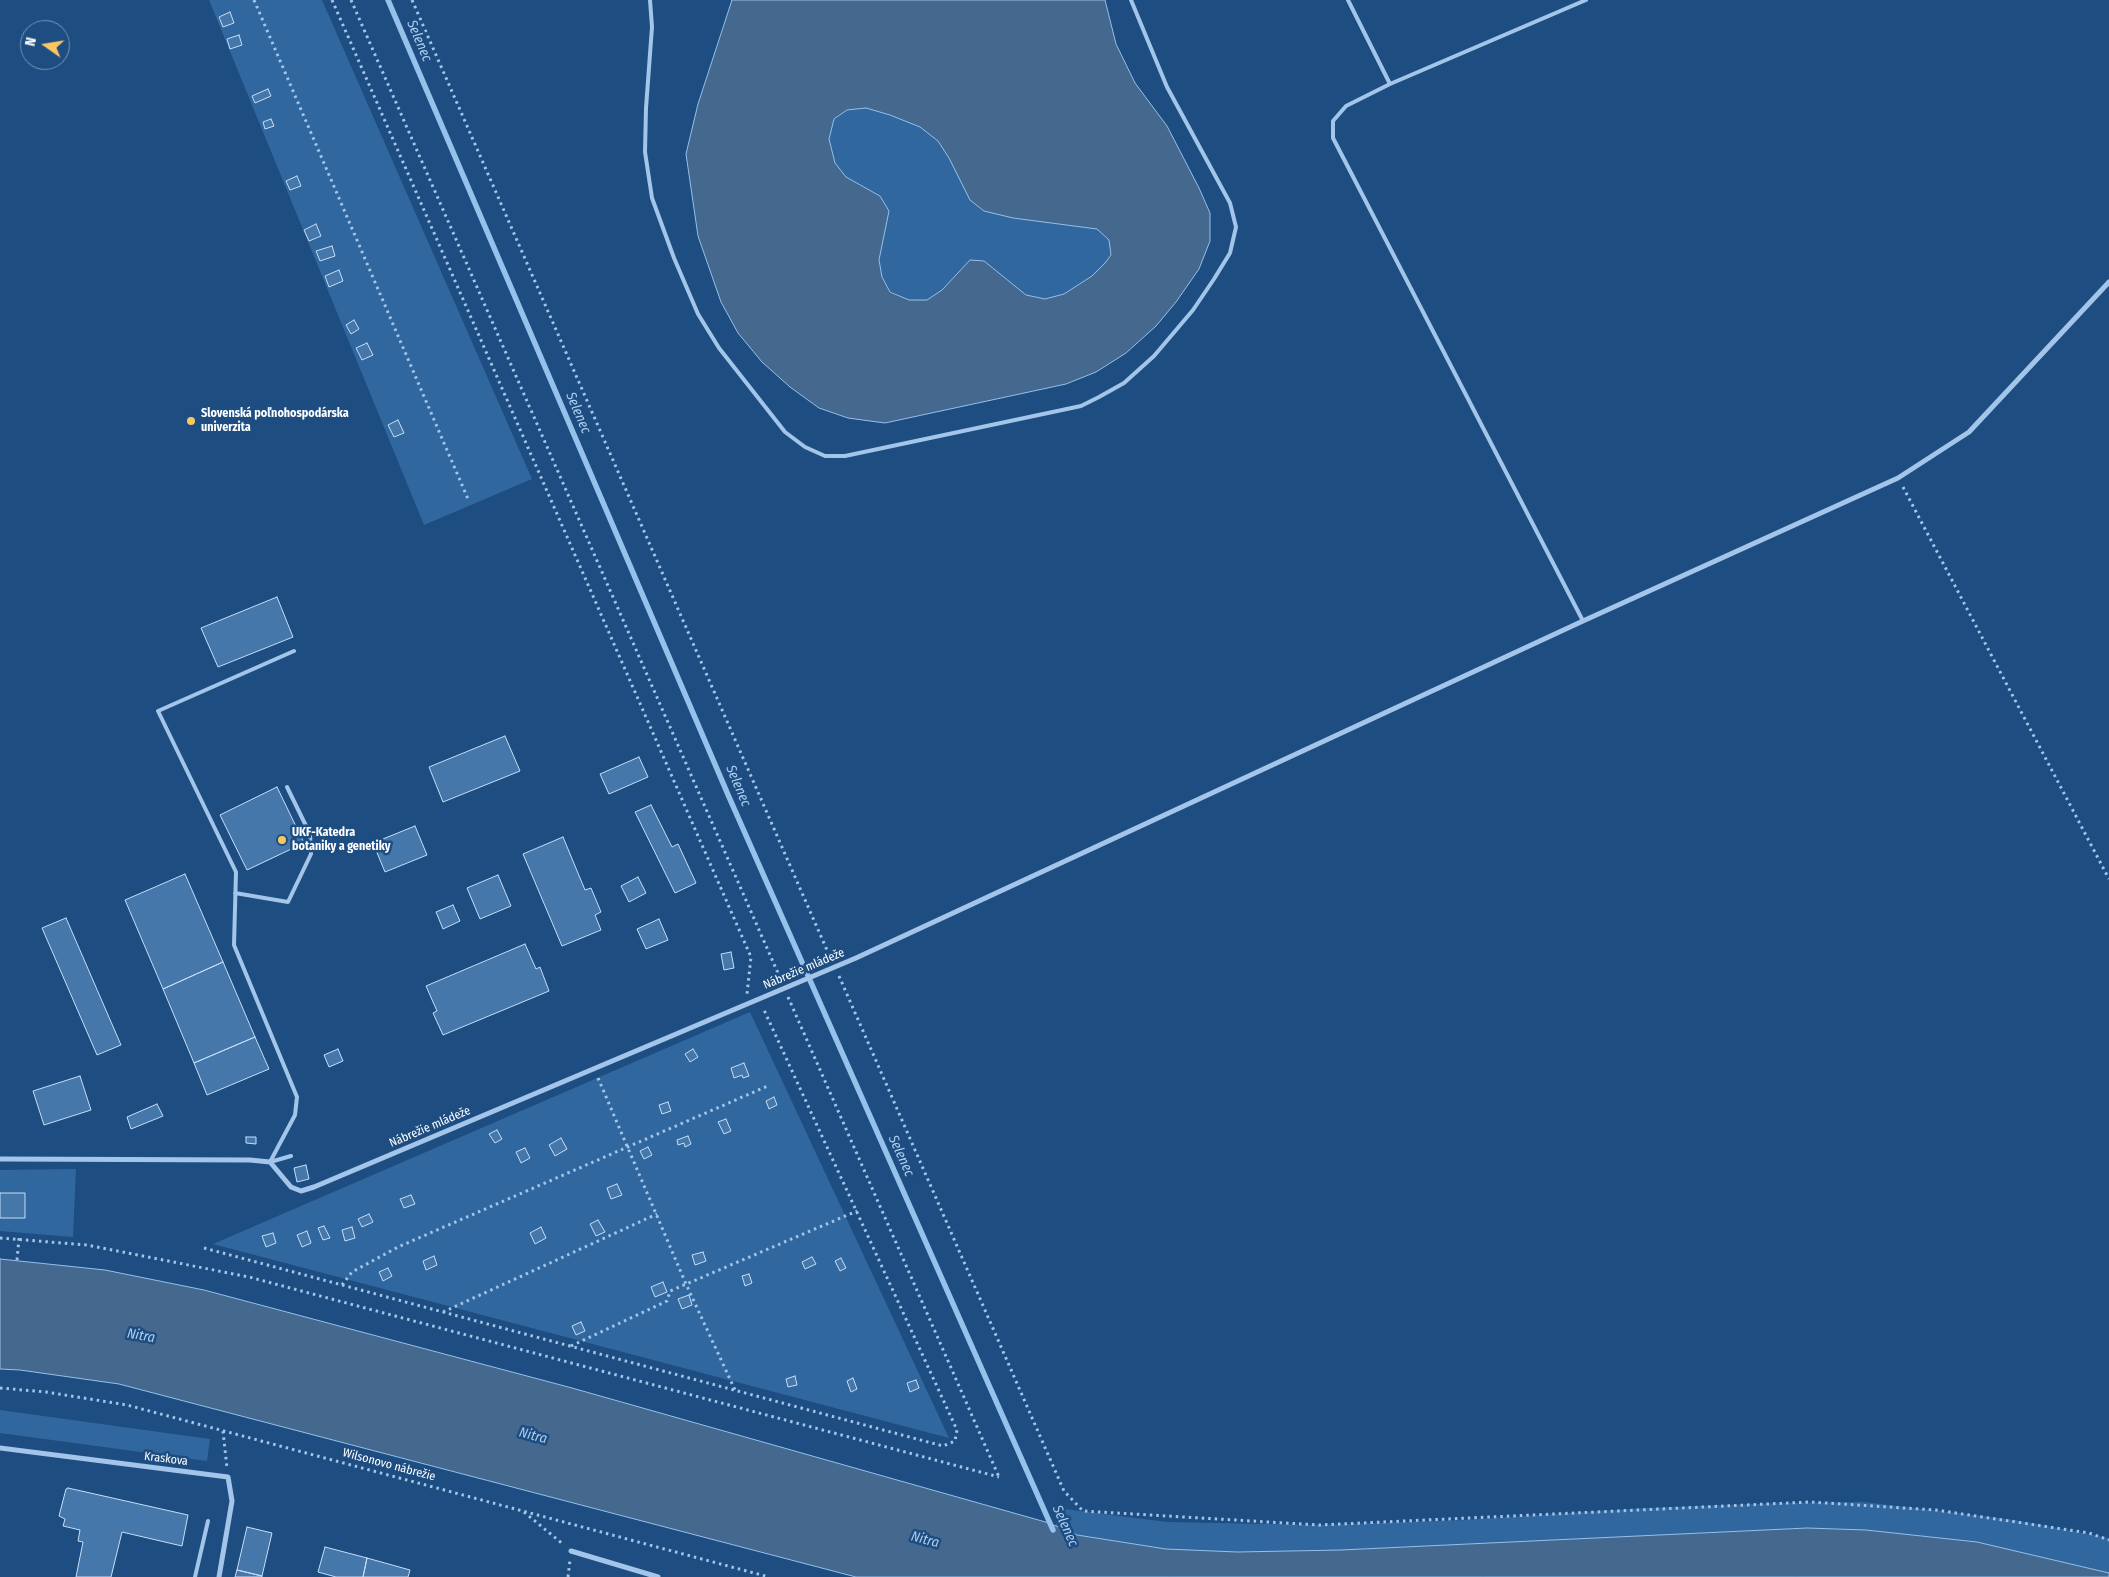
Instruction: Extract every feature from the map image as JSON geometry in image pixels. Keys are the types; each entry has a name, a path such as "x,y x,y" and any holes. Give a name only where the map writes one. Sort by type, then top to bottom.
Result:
{"street":[{"name":"Nábrežie mládeže","path":"270,1162 291,1187 301,1191 314,1187 856,958 1583,621 1898,478 1969,432 2109,282"},
{"path":"0,1159 250,1160 270,1162"},
{"name":"Kraskova","path":"0,1448 228,1477"},
{"path":"219,1577 232,1502 228,1477"},
{"path":"571,1551 658,1577"}],"lane":[{"path":"650,0 652,27 645,152 652,198 674,258 698,314 718,348 785,432 805,447 825,456 845,456 1081,406 1099,398 1124,383 1154,356 1193,310 1214,279 1230,253 1236,226 1230,203 1167,87 1130,0"},
{"path":"1348,0 1390,84"},
{"path":"1583,621 1333,138 1333,121 1346,106 1390,84 1586,0"},
{"path":"270,1162 295,1115 297,1097 234,945 236,872 158,711 294,651"},
{"path":"235,893 288,902 311,854 310,834 287,788"},
{"path":"270,1162 291,1156"},
{"path":"196,1577 208,1521"}],"path":[{"path":"254,0 468,500"},
{"path":"204,1248 943,1446 956,1441 957,1430 765,1010 746,1004 751,958 332,0"},
{"path":"0,1238 19,1238 87,1245 249,1277 999,1477 351,0"},
{"path":"412,0 832,960"},
{"path":"1898,478 2109,879"},
{"path":"836,969 1064,1491 1083,1511 1319,1525 1810,1502 1936,1510 2089,1533 2109,1540"},
{"path":"594,1068 629,1146 686,1284 736,1390"},
{"path":"342,1285 352,1272 398,1247 770,1085"},
{"path":"571,1346 667,1301 670,1290 856,1211"},
{"path":"442,1312 657,1214"},
{"path":"17,1260 19,1238"},
{"name":"Wilsonovo nábrežie","path":"0,1388 46,1392 127,1405 769,1577"},
{"path":"223,1431 228,1477"},
{"path":"523,1511 571,1551 568,1577"}],"shaded area":[{"path":"209,0 322,0 532,479 424,525"},
{"path":"866,108 920,127 938,141 949,158 1013,218 1097,229 1109,240 1111,254 1092,276 1064,294 1045,299 1026,295 984,261 970,260 942,290 927,300 909,300 890,291 882,277 879,260 889,211 880,196 846,177 835,163 829,139 834,120 847,110"},
{"path":"750,1012 949,1438 213,1244"},
{"path":"76,1169 73,1237 0,1231 0,1170"},
{"path":"0,1410 210,1439 207,1461 0,1433"},
{"path":"1863,1502 2015,1520 2109,1538 2109,1573 1977,1542 1866,1530 1807,1528 1341,1550 1237,1552 1166,1549 1077,1535 1056,1526 1057,1508 1167,1522 1319,1525 1465,1520 1645,1508"}],"water":[{"path":"732,0 1105,0 1116,44 1135,83 1167,126 1210,213 1210,241 1199,269 1176,302 1156,326 1126,353 1096,372 1066,384 885,423 848,418 819,408 790,387 762,362 738,333 721,302 698,236 686,154 698,104","holes":["866,108 920,127 938,141 949,158 970,200 984,211 1013,218 1097,229 1109,240 1111,255 1092,276 1064,294 1045,299 1026,295 984,261 970,260 942,290 927,300 909,300 890,292 882,277 879,260 889,211 880,196 846,177 835,163 829,139 834,119 847,110"]},
{"name":"Nitra","path":"0,1259 105,1270 204,1290 572,1388 1049,1523 1077,1535 1166,1549 1237,1552 1341,1550 1807,1528 1866,1530 1977,1542 2109,1573 2109,1577 856,1577 119,1384 20,1370 0,1369"}],"building":[{"path":"230,12 234,23 223,27 219,17"},
{"path":"239,35 242,45 230,49 227,39"},
{"path":"268,89 271,96 255,103 252,96"},
{"path":"271,119 274,126 265,129 263,122"},
{"path":"297,176 301,186 290,190 286,181"},
{"path":"316,224 321,236 309,241 304,230"},
{"path":"332,246 335,256 320,261 316,251"},
{"path":"339,270 343,281 329,287 325,276"},
{"path":"354,320 359,329 351,334 346,325"},
{"path":"367,343 373,355 362,360 356,348"},
{"path":"398,420 404,433 394,437 388,425"},
{"path":"277,597 293,637 218,667 201,628"},
{"path":"505,736 520,771 443,802 429,767"},
{"path":"639,757 648,777 609,794 600,774"},
{"path":"277,787 304,843 247,870 220,815"},
{"path":"651,805 672,847 678,844 696,883 675,893 635,812"},
{"path":"415,826 427,855 385,872 373,843"},
{"path":"563,837 585,890 591,888 601,912 595,915 601,930 562,946 523,854"},
{"path":"185,874 223,962 163,989 125,900"},
{"path":"498,875 511,906 480,919 467,888"},
{"path":"638,877 646,893 629,902 621,886"},
{"path":"453,905 460,921 443,929 436,912"},
{"path":"66,918 121,1045 97,1055 42,928"},
{"path":"659,919 668,940 646,949 637,929"},
{"path":"525,944 536,969 540,967 549,991 443,1035 433,1013 437,1011 426,986"},
{"path":"731,952 734,968 724,970 721,954"},
{"path":"223,962 255,1037 194,1063 163,989"},
{"path":"255,1037 269,1069 207,1095 194,1063"},
{"path":"338,1049 343,1061 329,1067 324,1055"},
{"path":"693,1049 698,1057 690,1062 685,1054"},
{"path":"744,1063 749,1076 743,1078 742,1075 734,1078 731,1068"},
{"path":"80,1076 91,1110 44,1125 33,1091"},
{"path":"774,1097 777,1105 769,1109 766,1101"},
{"path":"668,1102 671,1111 662,1114 659,1105"},
{"path":"157,1104 163,1116 131,1129 127,1117"},
{"path":"726,1119 731,1131 724,1134 718,1122"},
{"path":"497,1130 502,1139 495,1143 489,1134"},
{"path":"688,1136 691,1144 685,1147 684,1143 678,1145 677,1140"},
{"path":"246,1137 256,1137 256,1144 246,1143"},
{"path":"561,1138 567,1149 555,1156 549,1145"},
{"path":"648,1147 652,1155 644,1159 640,1151"},
{"path":"525,1148 530,1158 521,1163 516,1152"},
{"path":"306,1165 309,1179 297,1182 294,1168"},
{"path":"617,1184 622,1195 611,1199 607,1188"},
{"path":"0,1193 25,1193 25,1218 0,1218"},
{"path":"411,1195 415,1204 404,1208 400,1199"},
{"path":"369,1214 373,1222 362,1227 358,1219"},
{"path":"598,1220 605,1232 596,1236 590,1224"},
{"path":"324,1226 330,1238 323,1240 318,1228"},
{"path":"352,1227 355,1238 345,1241 342,1230"},
{"path":"541,1227 546,1238 535,1244 530,1233"},
{"path":"307,1231 311,1243 302,1247 297,1235"},
{"path":"273,1233 276,1243 266,1247 262,1236"},
{"path":"703,1252 706,1261 695,1265 692,1255"},
{"path":"434,1256 437,1265 426,1270 423,1261"},
{"path":"812,1257 816,1264 805,1269 802,1262"},
{"path":"841,1258 846,1268 840,1271 835,1261"},
{"path":"388,1268 392,1276 383,1281 379,1272"},
{"path":"749,1274 752,1283 745,1286 742,1276"},
{"path":"663,1282 667,1292 655,1297 651,1287"},
{"path":"689,1295 692,1305 682,1309 678,1299"},
{"path":"581,1322 585,1331 576,1335 572,1326"},
{"path":"795,1376 797,1385 788,1387 786,1379"},
{"path":"853,1378 857,1389 851,1392 847,1381"},
{"path":"916,1380 919,1388 910,1392 907,1383"},
{"path":"66,1489 188,1515 182,1546 122,1532 111,1577 76,1577 83,1542 78,1541 80,1530 63,1526 65,1519 59,1516"},
{"path":"247,1527 272,1533 262,1576 237,1570"},
{"path":"325,1547 367,1558 363,1577 336,1577 318,1572"},
{"path":"367,1558 410,1570 408,1577 363,1577"},
{"path":"237,1570 262,1576 262,1577 235,1577"}],"waterway":[{"name":"Selenec","path":"388,0 729,797 1053,1530"}],"place":[{"name":"Slovenská poľnohospodárska univerzita","path":"191,421"},
{"name":"UKF-Katedra botaniky a genetiky","path":"282,840"}]}
